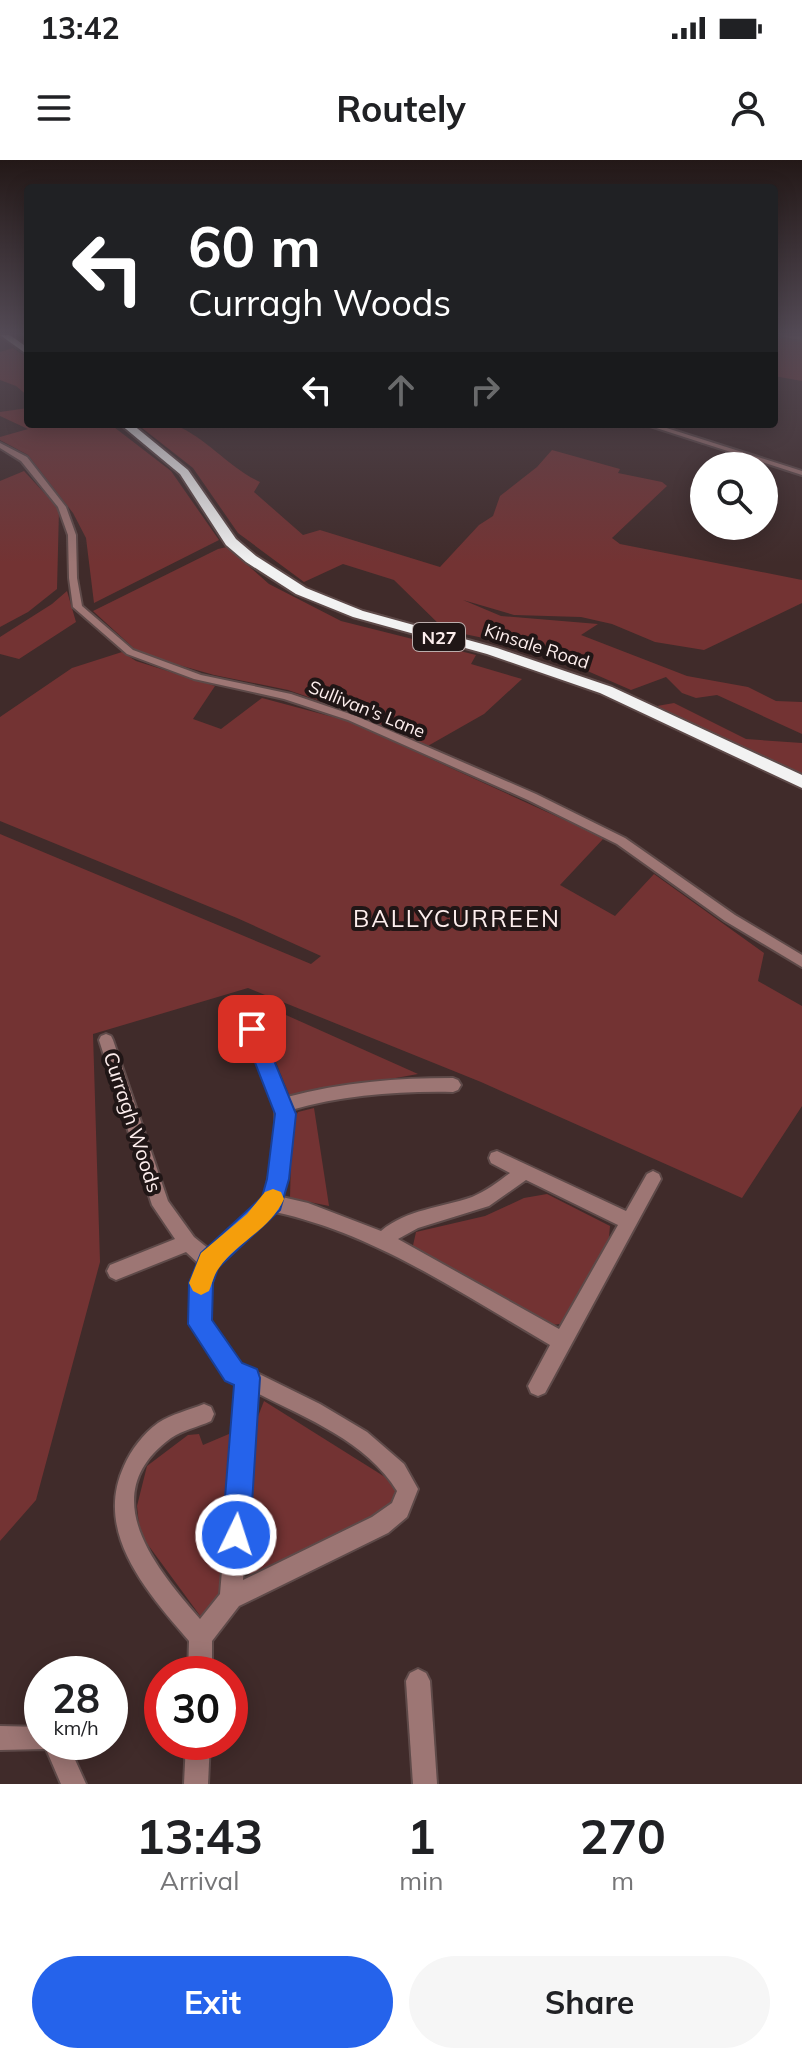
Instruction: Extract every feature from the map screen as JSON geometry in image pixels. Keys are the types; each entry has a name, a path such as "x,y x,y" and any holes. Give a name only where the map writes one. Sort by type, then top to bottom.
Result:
{"highway":[{"name":"Kinsale Road","path":"130,428 184,472 231,542 251,559 301,591 358,614 520,659 606,690 802,782"}],"street":[{"path":"660,428 802,473"},
{"name":"Sullivan's Lane","path":"0,445 24,459 62,507 72,535 73,578 78,607 130,652 198,677 287,696 352,718 532,797 621,841 730,918 802,962"},
{"path":"200,1656 201,1637 231,1598 380,1525 400,1510 408,1489 400,1472 368,1445 234,1372 200,1324 201,1283 209,1261 272,1203 284,1143 283,1105 244,1011"},
{"name":"Curragh Woods","path":"106,1040 161,1205 188,1243 209,1261"},
{"path":"283,1105 313,1096 405,1084 453,1085"},
{"path":"497,1158 629,1221"},
{"path":"383,1241 396,1228 410,1221 478,1203 524,1172"},
{"path":"538,1386 653,1179"},
{"path":"272,1203 302,1207 383,1241 561,1341"},
{"path":"116,1271 188,1243"},
{"path":"231,1598 248,1378"},
{"path":"201,1637 174,1607 126,1528 126,1487 145,1447 167,1429 204,1414"},
{"path":"418,1681 425,1784"},
{"path":"63,1760 74,1784"},
{"path":"196,1784 197,1760"}],"shaded area":[{"path":"24,411 24,427 0,416 0,412"},
{"path":"115,428 171,471 219,540 94,603 86,538 73,513 28,455 0,440 0,437 28,429"},
{"path":"142,428 180,428 197,437 260,482 254,492 303,535 320,530 440,567 479,525 493,516 500,496 537,467 552,450 620,469 618,473 662,482 667,486 612,538 620,544 802,580 802,603 704,650 655,642 612,624 581,617 514,615 463,600 501,616 598,624 581,635 687,676 748,687 776,701 802,702 802,734 717,695 696,698 682,693 666,677 631,690 537,649 445,630 394,580 343,564 304,582 238,533 193,468"},
{"path":"24,471 59,509 57,589 28,612 0,627 0,481"},
{"path":"227,547 269,584 341,621 476,655 471,664 522,679 484,714 426,747 358,714 288,690 214,675 140,654 93,611"},
{"path":"67,591 76,622 19,659 0,654 0,637"},
{"path":"122,652 136,661 215,686 193,719 221,729 262,698 348,721 604,838 560,885 615,916 654,874 764,953 758,981 802,1006 802,1106 742,1198 481,1082 248,988 93,1034 100,1262 36,1500 0,1541 0,834 311,964 321,956 237,918 0,821 0,717 72,668"},
{"path":"674,703 746,739 802,743 802,775 657,706"},
{"path":"277,1011 418,1074 290,1097 258,1018"},
{"path":"314,1108 329,1206 290,1198 292,1123 298,1112"},
{"path":"547,1194 610,1226 608,1248 560,1324 544,1326 412,1250 416,1232 485,1216 524,1198"},
{"path":"264,1401 393,1482 398,1494 392,1510 251,1576 243,1567 257,1419"},
{"path":"236,1431 221,1601 201,1617 140,1534 137,1506 147,1466 188,1435 199,1434 203,1445"}],"slow traffic":[{"path":"201,1283 209,1261 255,1221 273,1199"}],"district":[{"name":"BALLYCURREEN","path":"457,918"}],"route":[{"path":"236,1535 248,1378 234,1372 200,1324 201,1283 209,1261 272,1203 278,1179 286,1114 277,1084 252,1029"}]}
